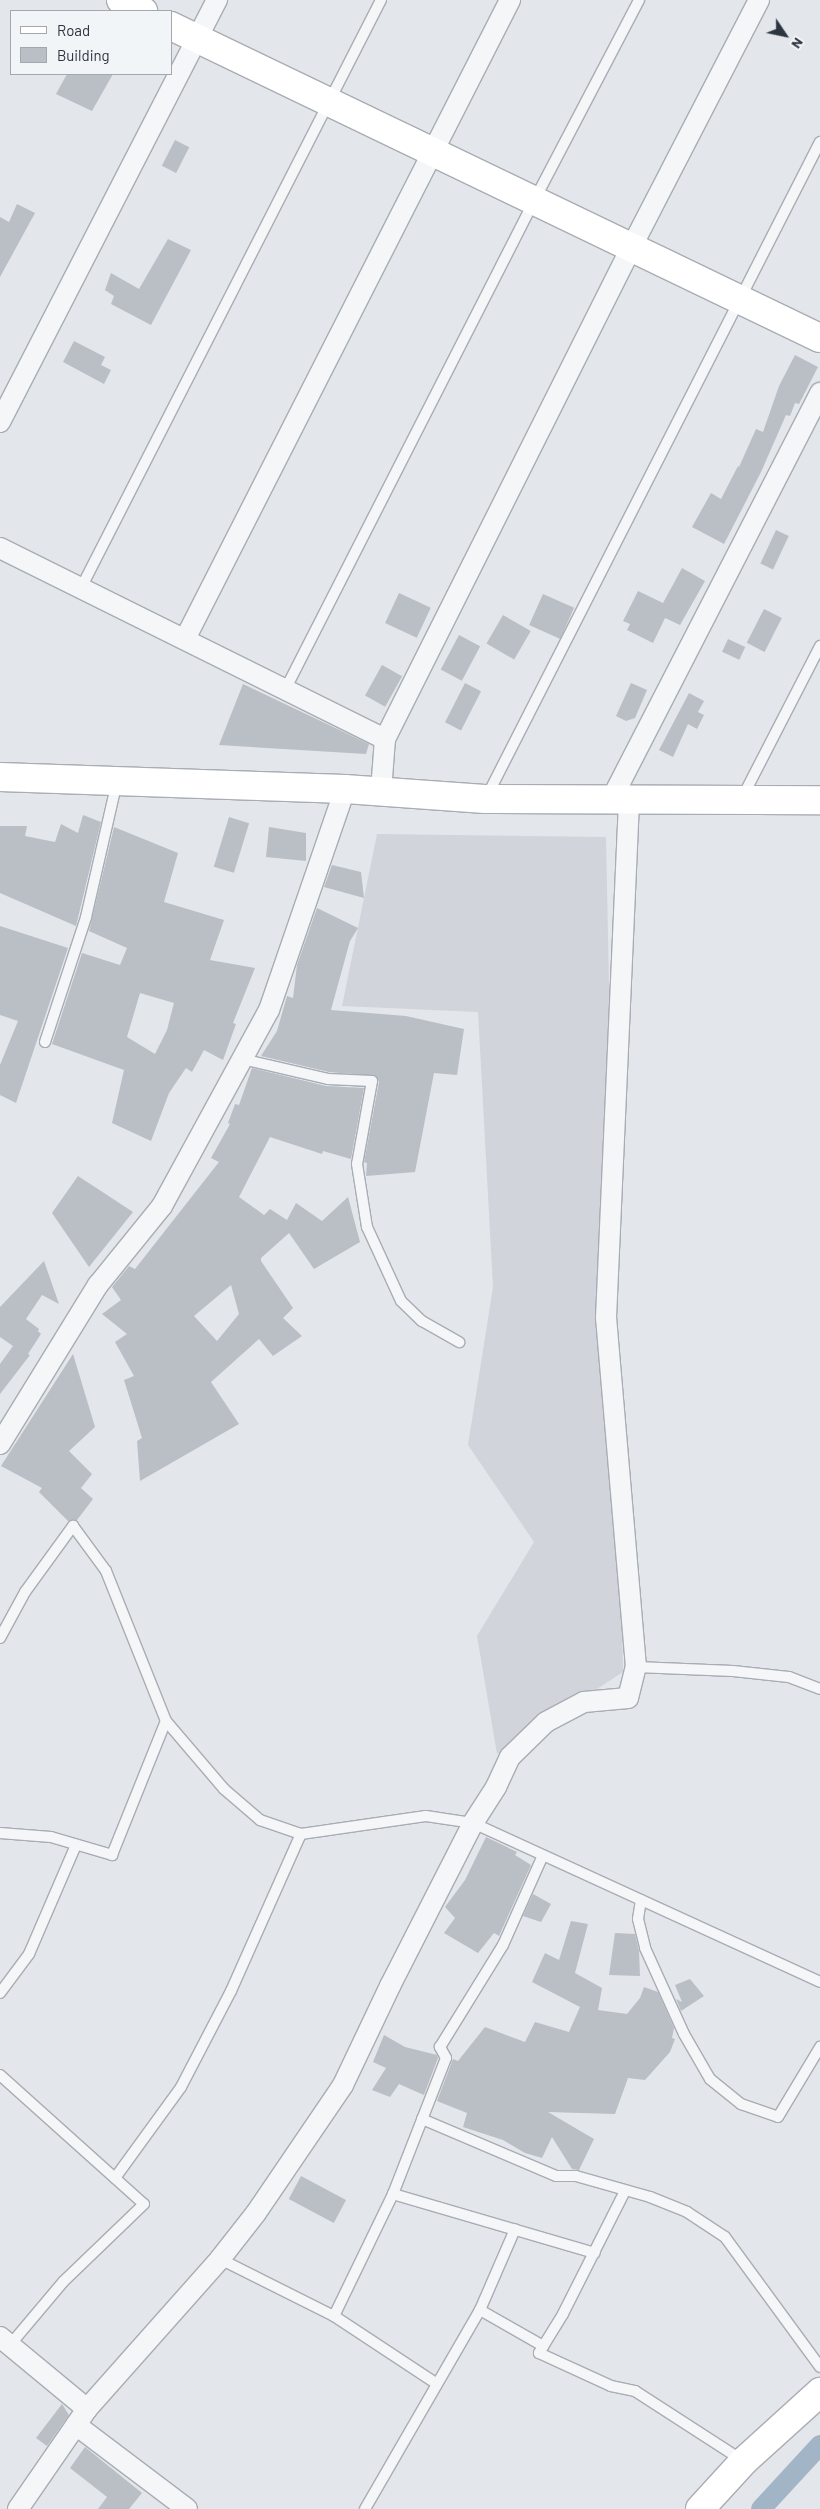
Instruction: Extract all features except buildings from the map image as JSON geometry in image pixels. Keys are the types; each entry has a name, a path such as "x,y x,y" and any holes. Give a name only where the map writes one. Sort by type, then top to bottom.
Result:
{"street":[{"path":"121,0 141,10"},
{"path":"0,422 217,0"},
{"path":"185,639 510,0"},
{"path":"381,790 385,739 631,248 759,0"},
{"path":"172,26 820,338"},
{"path":"18,2509 82,2417 220,2260 256,2213 343,2085 390,1986 478,1815 496,1787 510,1758 546,1722 584,1702 628,1698 636,1667 606,1318 620,801 820,393"},
{"path":"0,548 385,739"},
{"path":"0,777 345,788 486,799 620,801 820,800"},
{"path":"0,1444 98,1285 162,1206 269,1010 345,788"},
{"path":"5,2341 82,2417 188,2509"},
{"path":"700,2509 744,2461 820,2392"}],"lane":[{"path":"81,588 381,0"},
{"path":"285,690 534,201 639,0"},
{"path":"486,799 820,142"},
{"path":"742,800 820,646"},
{"path":"45,1042 86,917 117,781"},
{"path":"242,1059 328,1079 372,1081 357,1164 367,1227 401,1301 422,1321 459,1342"},
{"path":"0,1638 26,1592 73,1526 106,1571 166,1721 224,1790 260,1820 300,1834 426,1816 478,1815 543,1855 820,1982"},
{"path":"636,1667 732,1671 788,1677 820,1689"},
{"path":"0,1833 51,1837 112,1855 166,1721"},
{"path":"115,2178 181,2087 231,1991 300,1834"},
{"path":"0,1993 29,1954 76,1845"},
{"path":"334,2316 393,2194 446,2058 440,2047 504,1945 543,1855"},
{"path":"641,1900 638,1920 645,1948 684,2034 710,2079 741,2104 778,2117 820,2047"},
{"path":"0,2075 144,2204 5,2341"},
{"path":"422,2119 556,2176 576,2176 650,2197 687,2212 725,2238 820,2367"},
{"path":"626,2191 563,2314 539,2353 611,2386 635,2391 744,2461"},
{"path":"393,2194 595,2253"},
{"path":"365,2509 480,2310 515,2230"},
{"path":"220,2260 334,2316 437,2384"},
{"path":"480,2310 543,2346"}],"shaded area":[{"path":"377,834 606,837 623,1672 497,1754 477,1636 534,1542 468,1445 493,1287 478,1012 342,1006"}],"waterway":[{"path":"761,2509 820,2445"}]}
